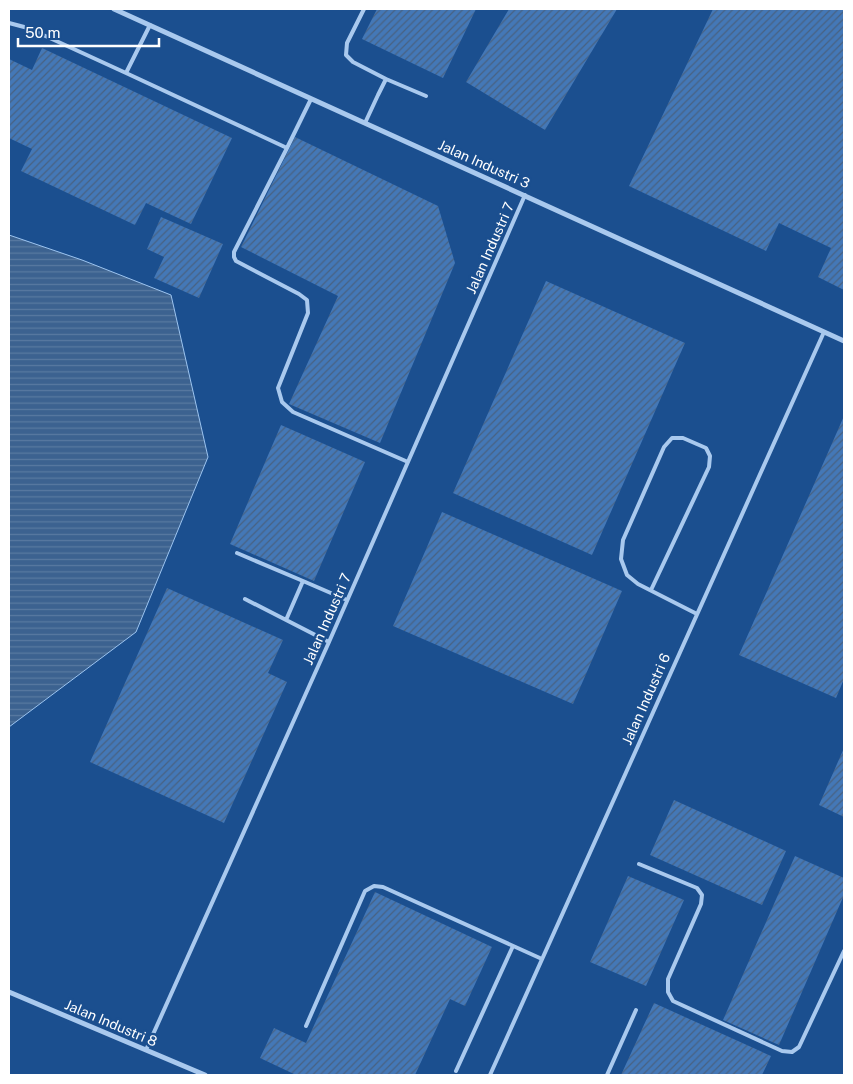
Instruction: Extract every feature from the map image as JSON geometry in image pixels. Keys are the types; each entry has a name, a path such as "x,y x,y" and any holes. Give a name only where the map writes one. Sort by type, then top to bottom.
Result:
{"street":[{"name":"Jalan Industri 3","path":"114,9 844,341"},
{"name":"Jalan Industri 8","path":"9,992 204,1075"}],"lane":[{"path":"364,9 347,43 346,55 353,62 386,80 426,96"},
{"path":"9,23 28,28 287,148"},
{"path":"126,73 150,26"},
{"path":"366,123 386,80"},
{"path":"311,99 234,252 234,257 236,261 300,294 307,300 308,313 278,388 282,402 293,412 408,462"},
{"name":"Jalan Industri 7","path":"146,1050 329,642 525,195"},
{"name":"Jalan Industri 6","path":"490,1075 824,332"},
{"path":"651,590 709,467 710,456 706,448 683,438 672,438 664,446 623,540 621,559 627,575 638,584 697,614"},
{"path":"237,553 347,600"},
{"path":"286,620 303,582"},
{"path":"245,599 329,642"},
{"path":"639,864 697,888 702,894 701,904 668,979 668,992 673,1001 782,1051 792,1052 799,1047 844,951"},
{"path":"306,1026 365,891 374,886 383,887 542,959"},
{"path":"456,1071 513,946"},
{"path":"606,1075 636,1010"}],"water":[{"path":"9,235 82,260 171,295 208,457 136,632 9,727"}],"building":[{"path":"377,9 476,9 443,78 362,39"},
{"path":"509,9 617,9 545,130 466,82"},
{"path":"713,9 844,9 844,290 818,277 831,248 779,223 766,251 629,186"},
{"path":"42,48 232,138 191,224 146,203 135,225 21,171 32,149 9,138 9,59 32,70"},
{"path":"295,137 438,206 455,263 380,443 289,404 338,296 241,247"},
{"path":"161,217 223,244 199,298 154,278 164,257 147,249"},
{"path":"546,281 685,343 592,555 453,493"},
{"path":"844,416 844,679 836,698 739,655"},
{"path":"281,425 365,462 314,581 230,544"},
{"path":"442,512 622,591 573,704 393,626"},
{"path":"167,588 283,640 268,673 287,682 224,823 90,762"},
{"path":"844,748 844,817 819,805"},
{"path":"674,800 786,851 762,905 650,855"},
{"path":"795,856 844,878 844,895 779,1045 723,1020"},
{"path":"628,876 684,900 646,986 590,962"},
{"path":"375,892 492,947 465,1006 450,999 415,1075 296,1075 260,1058 274,1028 306,1043"},
{"path":"654,1003 771,1056 762,1075 621,1075"}]}
